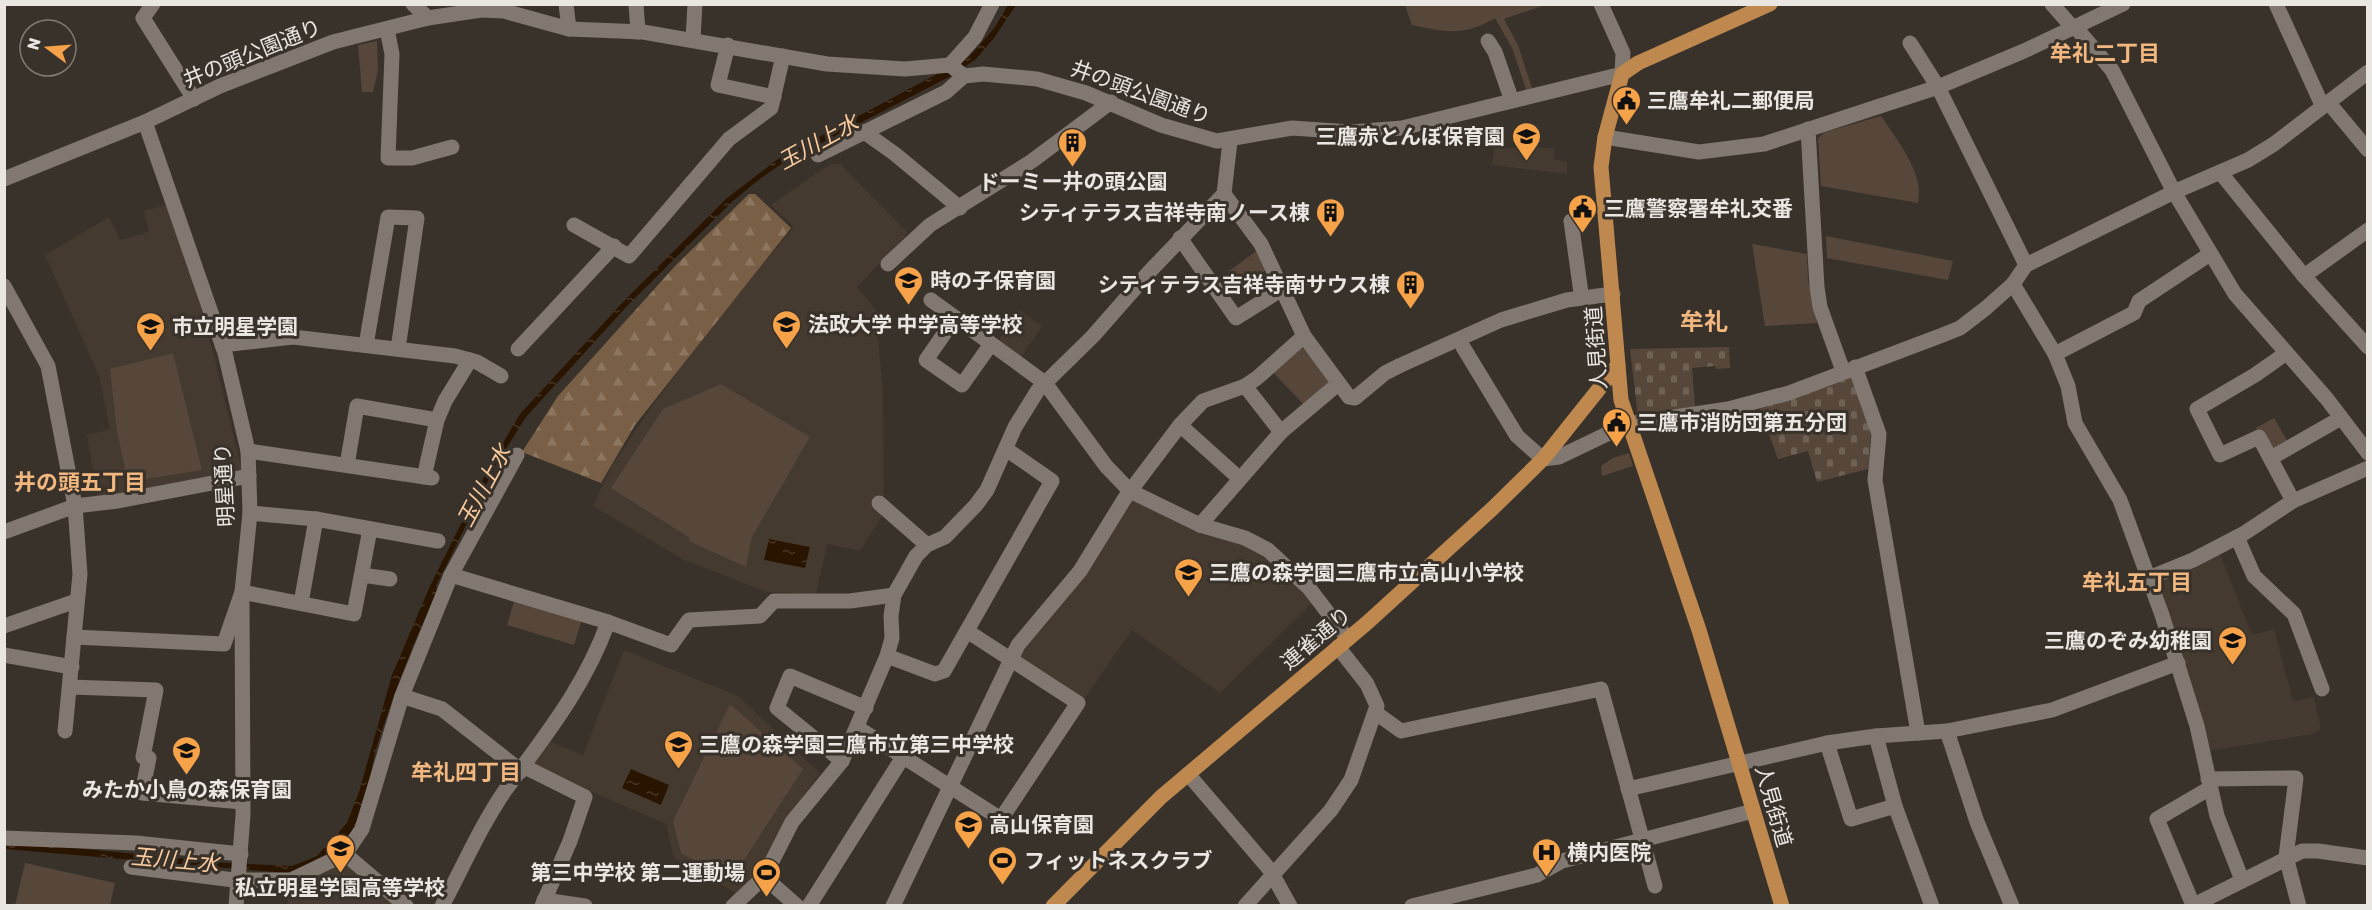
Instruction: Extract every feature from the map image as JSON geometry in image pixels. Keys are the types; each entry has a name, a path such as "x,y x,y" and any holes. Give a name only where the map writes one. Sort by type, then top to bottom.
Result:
{"main road":[{"path":"1622,74 1638,63 1769,5"},
{"name":"人見街道","path":"1622,74 1605,138 1601,166 1602,204 1613,294 1620,393 1628,424 1699,630 1782,906"},
{"name":"連雀通り","path":"1053,906 1161,797 1343,643 1439,558 1543,459 1618,365"}],"street":[{"path":"153,4 143,18 194,99"},
{"path":"413,4 428,18"},
{"path":"566,4 569,29"},
{"path":"636,4 638,32"},
{"path":"693,39 695,4"},
{"path":"818,155 946,92 992,4"},
{"path":"1600,4 1623,53 1622,74"},
{"path":"2052,4 2112,70 2174,192 2235,294 2285,354 2327,399 2367,453"},
{"path":"1605,138 1699,152 1764,144 1938,87 2075,28 2123,4"},
{"path":"2276,4 2325,104 2367,150"},
{"name":"井の頭公園通り","path":"4,179 145,122 220,86 333,42 428,18 481,9 517,10 569,29 638,32 693,39 827,64 957,70 1037,79 1111,102 1192,136 1230,141 1292,128 1377,132 1622,74"},
{"path":"387,29 392,54 388,158 412,158 452,147"},
{"path":"1488,41 1495,52 1512,101"},
{"path":"1910,43 1938,87 2026,265"},
{"path":"728,45 718,85 774,97"},
{"path":"574,225 629,256 729,139 771,108 783,56"},
{"path":"1463,347 1517,436 1543,459 1559,457 1628,424 1759,402 1960,327 2013,284 2026,265 2174,192 2248,160 2274,144 2367,72"},
{"path":"888,264 922,232 1032,161 1111,102"},
{"name":"明星通り","path":"145,122 222,345 248,451 250,513 242,592 242,801 236,906"},
{"path":"1808,129 1820,307 1879,434 1875,480 1918,733"},
{"path":"864,132 895,154 960,208"},
{"path":"733,906 764,877 792,822 842,761 887,656 892,638 891,616 894,595 916,556 927,545 945,537 976,505 987,490 1026,408 1045,382 1101,328 1180,238 1224,194 1230,141"},
{"path":"2220,172 2304,276 2367,347"},
{"path":"1224,194 1261,244 1304,336 1349,397 1355,398 1385,373 1502,320 1567,300 1613,294"},
{"path":"366,345 388,217 417,218 398,349"},
{"path":"1571,221 1581,293"},
{"path":"2304,276 2367,230"},
{"path":"1180,238 1236,318 1282,288"},
{"path":"518,350 614,246"},
{"path":"2055,354 2134,313 2139,301 2210,254"},
{"path":"2013,284 2055,354 2068,386 2075,423 2120,500 2178,663 2197,726 2217,816 2242,880"},
{"path":"4,286 48,366 75,506 80,574 65,731"},
{"path":"931,300 1045,382 1106,466 1130,491 1200,525 1245,538 1269,550 1295,572 1343,643 1371,692 1377,706 1376,713 1351,780 1331,810 1245,906"},
{"path":"955,318 926,360 962,385 991,344"},
{"path":"222,345 286,336 470,360 501,376"},
{"path":"893,906 1018,645 1080,571 1130,491 1180,425 1203,401 1245,386 1304,336"},
{"path":"2285,354 2255,375 2197,409 2220,455 2259,437 2293,501"},
{"path":"248,451 428,477 437,420 445,401 470,360"},
{"path":"1200,525 1281,432 1338,384"},
{"path":"1245,386 1281,432"},
{"path":"347,465 357,406 437,420"},
{"path":"2271,458 2341,418"},
{"path":"1180,425 1240,479"},
{"path":"887,656 935,674 944,671 967,631 1052,481 1006,449"},
{"path":"4,838 136,843 291,880 345,854 362,829 402,696 451,575 517,455"},
{"path":"2149,578 2193,560 2237,537 2293,501 2367,468"},
{"path":"4,532 75,506 118,501 249,476"},
{"path":"879,503 927,545"},
{"path":"250,513 316,519 438,541"},
{"path":"301,603 316,519"},
{"path":"74,637 224,644 242,592 354,614 370,529"},
{"path":"2237,537 2254,576 2294,614 2322,689"},
{"path":"362,575 390,579"},
{"path":"451,575 608,622 671,645 689,620 760,616 774,601 850,601 894,595"},
{"path":"4,626 76,601"},
{"path":"442,906 490,814 523,769 591,666 608,622"},
{"path":"858,728 1001,819 1078,703 967,631"},
{"path":"4,655 72,667"},
{"path":"1628,789 1827,743 1876,736 1947,731 2052,710 2178,663"},
{"path":"842,761 777,708 790,676 866,708"},
{"path":"70,687 156,690 143,757 149,758 142,793 242,801"},
{"path":"1376,713 1401,731 1601,689 1655,886"},
{"path":"402,696 442,709 523,769 585,797 570,841 543,903 585,906"},
{"path":"1947,731 1977,822 2012,906"},
{"path":"1876,736 1895,806 1932,906"},
{"path":"1827,743 1851,819 1895,806"},
{"path":"809,906 903,757"},
{"path":"1188,774 1273,875 1290,906"},
{"path":"2299,906 2286,857 2296,778 2209,784 2157,819 2192,905 2286,857 2302,851 2367,858"},
{"path":"1412,906 1537,875 1562,861 1641,839 1753,812"},
{"path":"345,854 406,906"},
{"path":"131,867 240,867"},
{"path":"764,877 797,906"}],"shaded area":[{"name":"三鷹赤とんぼ保育園","path":"1494,148 1554,148 1554,159 1567,162 1567,174 1492,165"},
{"name":"法政大学 中学高等学校","path":"830,164 840,164 908,233 857,287 875,309 883,391 884,513 860,551 827,544 816,594 767,592 684,560 593,506 612,466 650,409 726,308 794,227 771,205"},
{"name":"市立明星学園","path":"168,204 207,328 242,470 98,500 87,435 110,429 99,376 45,255 109,217 120,240 149,232 144,211"},
{"path":"1019,310 1042,326 1019,360 996,344"},
{"name":"三鷹の森学園三鷹市立高山小学校","path":"1131,499 1263,551 1315,600 1220,693 1132,630 1083,701 1019,656"},
{"name":"三鷹のぞみ幼稚園","path":"2220,554 2252,635 2274,629 2293,701 2314,697 2321,729 2312,734 2209,751 2157,583 2160,579"},
{"name":"三鷹の森学園三鷹市立第三中学校","path":"624,650 738,696 820,773 786,819 763,869 736,893 674,858 666,824 532,766 548,741 583,755"},
{"name":"私立明星学園高等学校","path":"343,860 401,905 288,905 287,885"}],"green space":[{"path":"1405,5 1545,5 1504,19 1518,45 1533,91 1527,92 1512,48 1495,18 1464,30 1435,30 1412,25"},
{"path":"377,41 378,70 373,92 362,92 358,45"},
{"path":"1881,116 1902,146 1914,169 1919,192 1918,203 1821,186 1818,138 1825,132"},
{"path":"749,194 755,194 791,228 635,425 601,483 522,452 558,396 676,265"},
{"path":"1826,236 1953,261 1948,280 1827,258"},
{"path":"1752,244 1807,254 1808,281 1817,323 1765,326"},
{"path":"1258,250 1267,269 1239,289 1228,272"},
{"path":"1298,347 1303,348 1331,382 1306,407 1273,372"},
{"path":"1729,347 1730,368 1716,369 1715,366 1692,368 1695,407 1638,417 1630,349"},
{"path":"173,353 202,470 128,482 117,432 110,369"},
{"path":"1850,376 1871,431 1868,469 1817,482 1808,451 1778,459 1760,409"},
{"path":"721,384 810,437 752,537 746,567 689,541 690,538 611,488 663,409"},
{"path":"2274,418 2289,444 2271,455 2256,428"},
{"path":"1629,453 1633,466 1602,476 1601,466 1613,458"},
{"path":"516,595 583,616 574,645 507,625"},
{"path":"730,704 803,769 731,880 681,853 673,821"},
{"path":"25,863 115,883 110,905 15,905"}],"water":[{"name":"玉川上水","path":"1008,5 1016,5 994,38 976,59 949,77 783,163 733,201 628,305 526,417 497,463 436,586 437,593 405,667 378,742 361,816 349,838 336,850 303,868 286,873 5,849 4,842 24,843 227,863 292,866 317,856 347,823 359,792 392,675 430,586 491,463 520,414 624,301 727,198 778,159 969,57 995,27"},
{"path":"769,539 810,547 805,568 764,560"},
{"path":"631,769 669,785 661,805 622,788"}],"place":[{"name":"三鷹牟礼二郵便局","path":"1626,126"},
{"name":"三鷹赤とんぼ保育園","path":"1526,162"},
{"name":"ドーミー井の頭公園","path":"1073,168"},
{"name":"三鷹警察署牟礼交番","path":"1583,234"},
{"name":"シティテラス吉祥寺南ノース棟","path":"1331,238"},
{"name":"時の子保育園","path":"909,306"},
{"name":"シティテラス吉祥寺南サウス棟","path":"1411,310"},
{"name":"法政大学 中学高等学校","path":"787,350"},
{"name":"市立明星学園","path":"151,352"},
{"name":"三鷹市消防団第五分団","path":"1616,448"},
{"name":"三鷹の森学園三鷹市立高山小学校","path":"1188,598"},
{"name":"三鷹のぞみ幼稚園","path":"2233,666"},
{"name":"三鷹の森学園三鷹市立第三中学校","path":"678,770"},
{"name":"みたか小鳥の森保育園","path":"187,776"},
{"name":"高山保育園","path":"968,850"},
{"name":"私立明星学園高等学校","path":"340,874"},
{"name":"横内医院","path":"1546,878"},
{"name":"フィットネスクラブ","path":"1003,886"},
{"name":"第三中学校 第二運動場","path":"766,898"}],"district":[{"name":"牟礼二丁目","path":"2105,53"},
{"name":"牟礼","path":"1704,322"},
{"name":"井の頭五丁目","path":"80,482"},
{"name":"牟礼五丁目","path":"2137,582"},
{"name":"牟礼四丁目","path":"466,772"}]}
